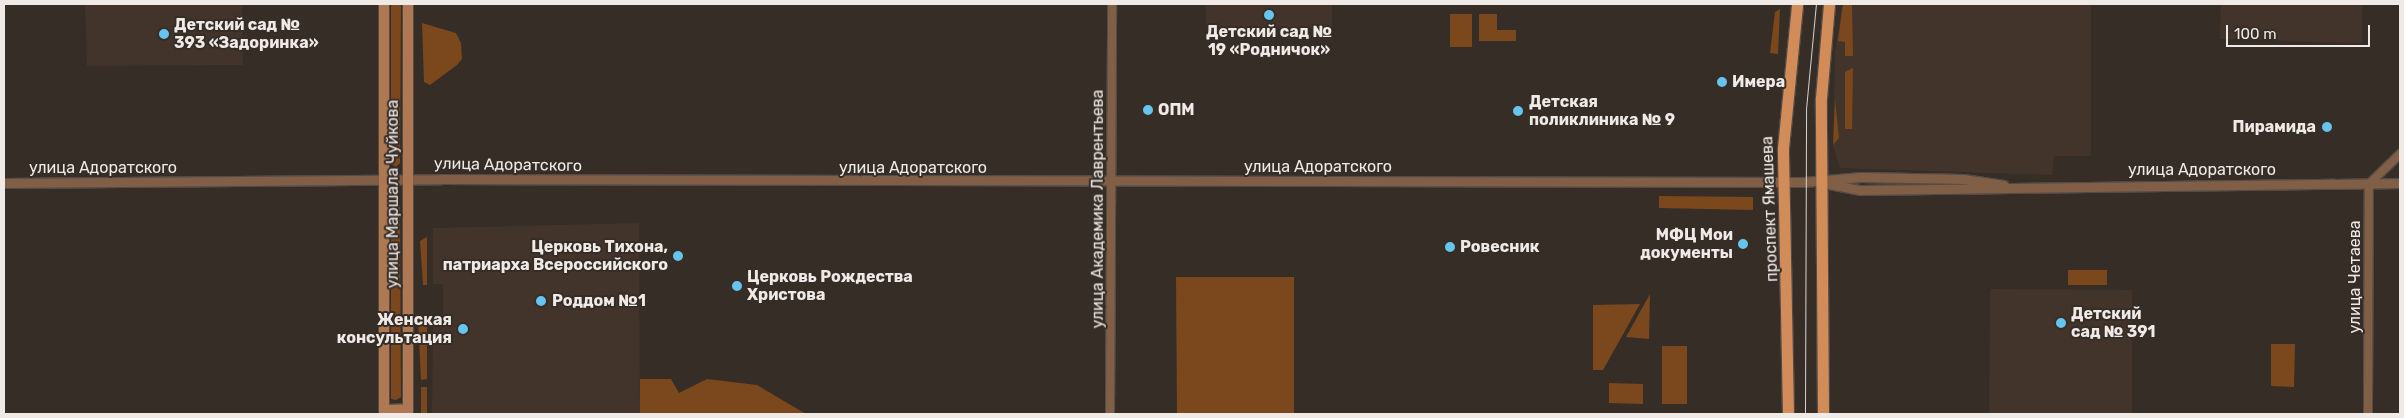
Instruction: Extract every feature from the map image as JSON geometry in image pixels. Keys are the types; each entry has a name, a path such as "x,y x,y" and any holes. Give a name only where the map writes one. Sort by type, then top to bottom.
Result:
{"main road":[{"name":"улица Маршала Чуйкова","path":"384,4 384,412"},
{"name":"улица Маршала Чуйкова","path":"408,4 408,412"},
{"name":"проспект Ямашева","path":"1788,414 1784,182 1785,90 1797,4"},
{"path":"1823,414 1821,80 1829,4"},
{"path":"384,412 408,412"}],"street":[{"name":"улица Академика Лаврентьева","path":"1110,414 1113,182 1112,4"},
{"path":"2369,184 2400,154"},
{"name":"улица Адоратского","path":"4,183 408,179 1113,182 1822,182 1860,190 2004,185 2400,183"},
{"name":"улица Четаева","path":"2368,414 2369,184"}],"shaded area":[{"name":"Детский сад № 393 «Задоринка»","path":"85,4 242,4 243,65 87,66"},
{"path":"391,4 401,4 400,163 396,167 391,164"},
{"name":"Детский сад № 19 «Родничок»","path":"1206,4 1332,4 1332,28 1206,27"},
{"path":"1842,4 2091,4 2091,156 2054,156 2052,175 1840,168 1833,146 1835,52"},
{"path":"1843,4 1852,4 1853,56 1845,56 1845,42 1838,41"},
{"path":"2221,4 2362,4 2362,43 2220,39"},
{"path":"1780,9 1778,54 1770,53 1775,12"},
{"path":"1450,14 1472,14 1472,47 1450,47"},
{"path":"1479,14 1497,14 1497,30 1516,30 1516,41 1479,41"},
{"path":"422,23 456,33 461,43 462,59 457,65 430,85 424,82"},
{"path":"1853,68 1852,129 1845,129 1845,72"},
{"path":"1835,99 1839,138 1833,145"},
{"path":"1659,196 1753,197 1753,210 1659,208"},
{"path":"395,201 400,205 401,397 396,400 391,399 391,203"},
{"name":"Роддом №1","path":"639,223 640,414 432,414 433,319 443,319 443,284 433,284 433,228"},
{"path":"427,237 427,285 423,285 420,241"},
{"path":"2068,270 2107,270 2107,285 2068,285"},
{"path":"1176,277 1294,277 1294,414 1177,414"},
{"name":"Детский сад № 391","path":"1990,289 2132,290 2132,414 1989,414"},
{"path":"1650,294 1649,339 1626,337"},
{"path":"1640,304 1603,370 1593,370 1593,305"},
{"path":"427,316 427,379 421,380 418,318"},
{"path":"2271,344 2295,344 2294,387 2271,386"},
{"path":"1662,346 1687,346 1687,404 1662,404"},
{"path":"640,379 671,379 679,393 707,379 757,385 806,414 640,414"},
{"path":"1609,383 1643,384 1643,404 1609,403"},
{"path":"421,387 427,387 427,414 421,414"}],"tram line":[{"path":"1805,414 1806,109 1816,4"}],"place":[{"name":"Детский сад № 19 «Родничок»","path":"1269,15"},
{"name":"Детский сад № 393 «Задоринка»","path":"164,34"},
{"name":"Имера","path":"1722,82"},
{"name":"ОПМ","path":"1148,110"},
{"name":"Детская поликлиника № 9","path":"1518,111"},
{"name":"Пирамида","path":"2327,127"},
{"name":"МФЦ Мои документы","path":"1743,244"},
{"name":"Ровесник","path":"1450,247"},
{"name":"Церковь Тихона, патриарха Всероссийского","path":"678,256"},
{"name":"Церковь Рождества Христова","path":"737,286"},
{"name":"Роддом №1","path":"541,301"},
{"name":"Детский сад № 391","path":"2061,323"},
{"name":"Женская консультация","path":"463,329"}]}
